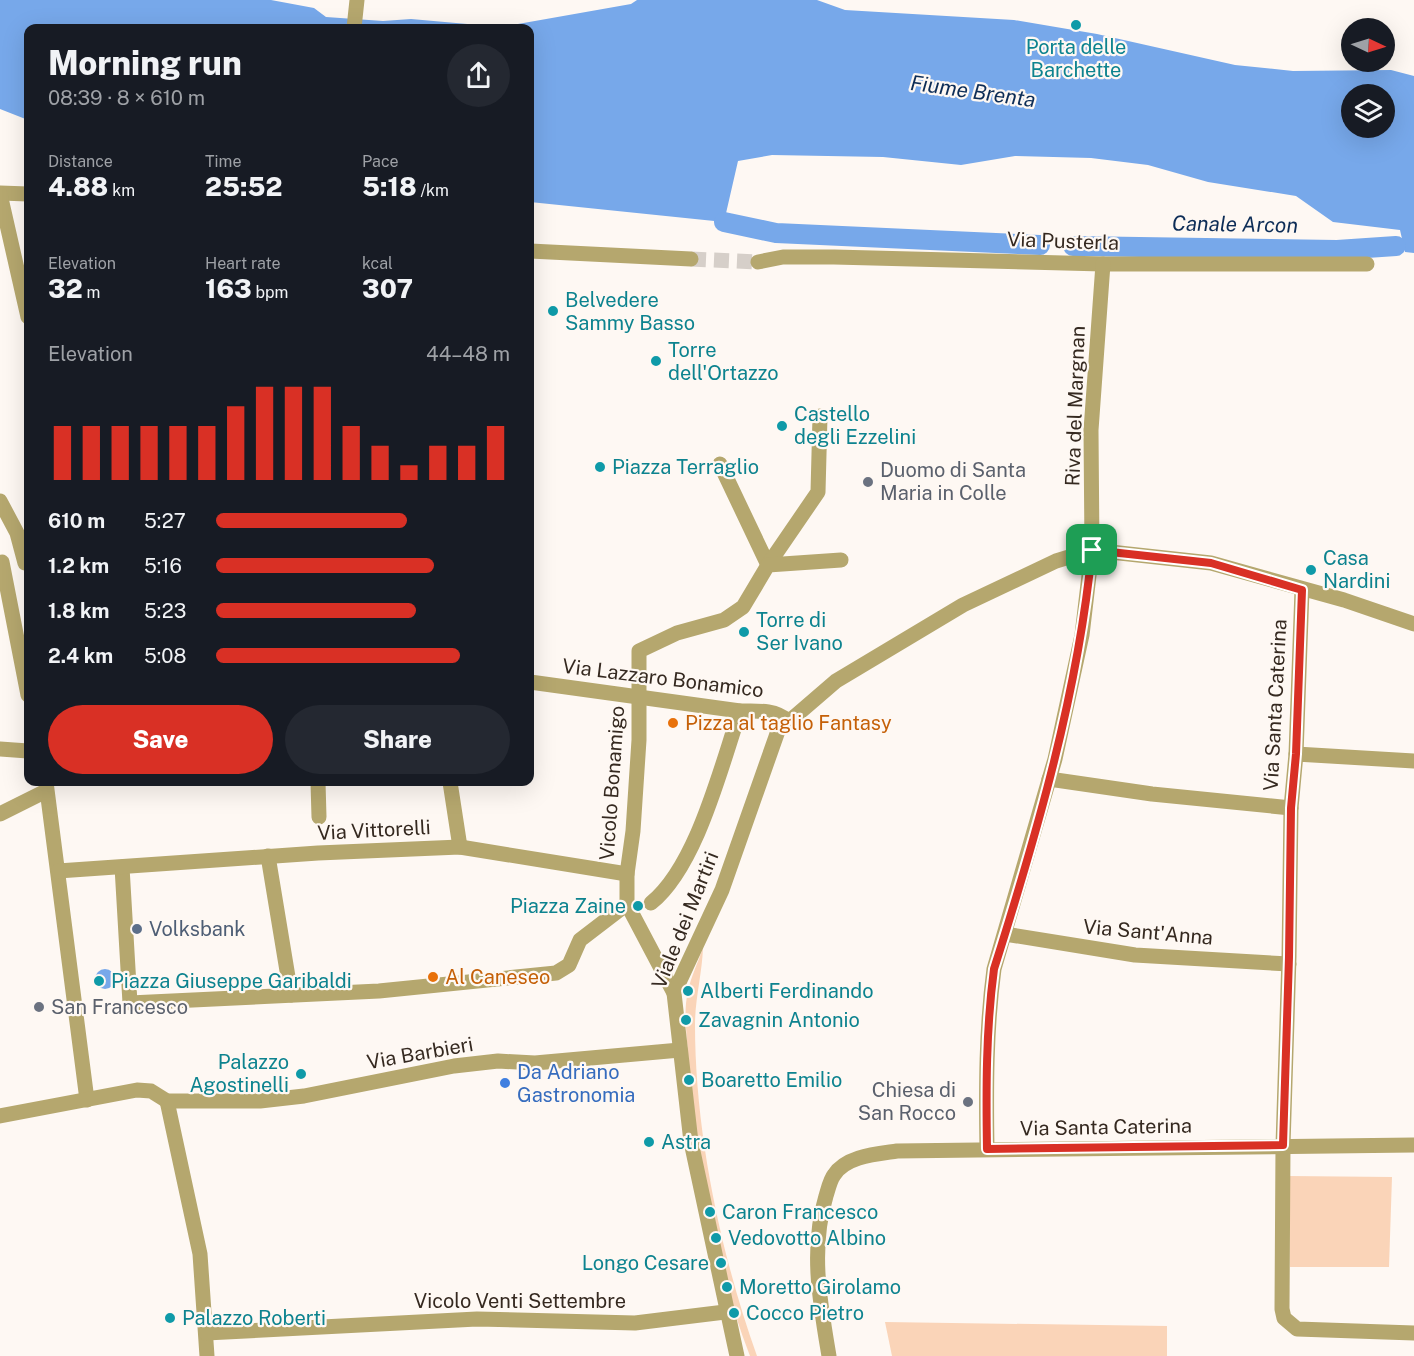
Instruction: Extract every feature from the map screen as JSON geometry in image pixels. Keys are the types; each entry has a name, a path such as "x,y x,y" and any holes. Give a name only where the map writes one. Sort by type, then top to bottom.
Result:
{"street":[{"path":"354,24 357,0"},
{"path":"24,194 0,193 24,299"},
{"path":"534,251 692,259"},
{"name":"Via Pusterla","path":"758,262 783,257 834,257 1103,264 1367,264"},
{"name":"Riva del Margnan","path":"1092,550 1091,430 1103,264"},
{"path":"639,696 639,651 687,630 724,620 743,607 768,565 818,492 820,416"},
{"path":"720,464 768,565"},
{"path":"0,501 17,533 24,554"},
{"path":"987,1149 986,1072 989,1005 994,969 1049,779 1082,635 1092,550 1211,563 1344,600 1414,624"},
{"name":"Viale dei Martiri","path":"737,1356 725,1312 691,1142 675,993 722,890 778,731 836,681 963,605 1056,561 1092,550"},
{"path":"768,565 841,560"},
{"path":"24,563 1,561 24,675"},
{"name":"Via Santa Caterina","path":"1302,590 1296,754 1291,808 1283,1145 1282,1309 1284,1318 1290,1324 1297,1329 1307,1331 1414,1333"},
{"name":"Via Lazzaro Bonamico","path":"534,683 740,711 781,714 788,721"},
{"name":"Vicolo Bonamigo","path":"627,874 633,831 639,696"},
{"path":"651,903 661,894 687,854 701,824 740,711"},
{"path":"0,749 24,751"},
{"path":"1296,754 1414,761"},
{"path":"1049,779 1152,794 1291,808"},
{"path":"0,814 46,786 87,1100"},
{"path":"318,786 319,817"},
{"path":"451,786 460,847"},
{"name":"Via Vittorelli","path":"122,867 268,856 460,847 627,874"},
{"path":"268,856 291,995"},
{"path":"58,865 122,867 130,1003 379,991 556,973 569,965 580,940 627,904"},
{"path":"627,874 627,904 675,993"},
{"name":"Via Sant'Anna","path":"1005,934 1135,955 1289,964"},
{"name":"Via Barbieri","path":"167,1101 271,1100 349,1088 454,1066 498,1061 535,1063 680,1050"},
{"path":"0,1116 146,1089 167,1101 200,1254 207,1356"},
{"path":"1283,1145 1414,1145"},
{"name":"Via Santa Caterina","path":"829,1356 819,1299 817,1252 820,1218 833,1175 852,1161 872,1154 987,1149 1283,1145"},
{"name":"Vicolo Venti Settembre","path":"207,1333 477,1319 635,1323 725,1312"}],"shaded area":[{"path":"703,948 695,1025 696,1066 705,1151 712,1193 732,1277 757,1356 750,1356 727,1285 701,1169 691,1092 686,1007 689,986"},
{"path":"1289,1176 1392,1177 1389,1267 1290,1267"},
{"path":"885,1322 1167,1326 1167,1356 892,1356"}],"water":[{"path":"0,0 271,0 314,8 326,17 383,21 411,19 467,24 24,24 24,118 0,109"},
{"name":"Fiume Brenta","path":"637,0 817,0 845,10 1014,20 1097,34 1235,65 1293,71 1395,71 1414,76 1414,253 1405,252 1400,230 1333,222 1296,196 1208,182 1148,165 1091,158 1015,156 961,165 883,157 772,155 738,161 724,222 534,202 534,24 518,24 631,4"},
{"path":"101,969 109,969 115,975 115,983 109,989 101,989 95,983 95,975"}],"waterway":[{"name":"Canale Arcon","path":"724,222 776,233 1040,245"},
{"name":"Canale Arcon","path":"1073,246 1337,250 1396,246"}],"tunnel":[{"path":"691,259 758,262"}],"place":[{"name":"Porta delle Barchette","path":"1076,25"},
{"name":"Belvedere Sammy Basso","path":"553,311"},
{"name":"Torre dell'Ortazzo","path":"656,361"},
{"name":"Castello degli Ezzelini","path":"782,426"},
{"name":"Piazza Terraglio","path":"600,467"},
{"name":"Duomo di Santa Maria in Colle","path":"868,482"},
{"name":"Casa Nardini","path":"1311,570"},
{"name":"Torre di Ser Ivano","path":"744,632"},
{"name":"Pizza al taglio Fantasy","path":"673,723"},
{"name":"Piazza Zaine","path":"638,906"},
{"name":"Volksbank","path":"137,929"},
{"name":"Al Caneseo","path":"433,977"},
{"name":"Piazza Giuseppe Garibaldi","path":"99,981"},
{"name":"Alberti Ferdinando","path":"688,991"},
{"name":"San Francesco","path":"39,1007"},
{"name":"Zavagnin Antonio","path":"686,1020"},
{"name":"Palazzo Agostinelli","path":"301,1074"},
{"name":"Boaretto Emilio","path":"689,1080"},
{"name":"Da Adriano Gastronomia","path":"505,1083"},
{"name":"Chiesa di San Rocco","path":"968,1102"},
{"name":"Astra","path":"649,1142"},
{"name":"Caron Francesco","path":"710,1212"},
{"name":"Vedovotto Albino","path":"716,1238"},
{"name":"Longo Cesare","path":"721,1263"},
{"name":"Moretto Girolamo","path":"727,1287"},
{"name":"Cocco Pietro","path":"734,1313"},
{"name":"Palazzo Roberti","path":"170,1318"}],"route":[{"path":"1092,550 1211,563 1302,590 1300,676 1291,808 1283,1145 987,1149 986,1072 989,1005 994,969 1056,759 1082,635 1092,550"}]}
